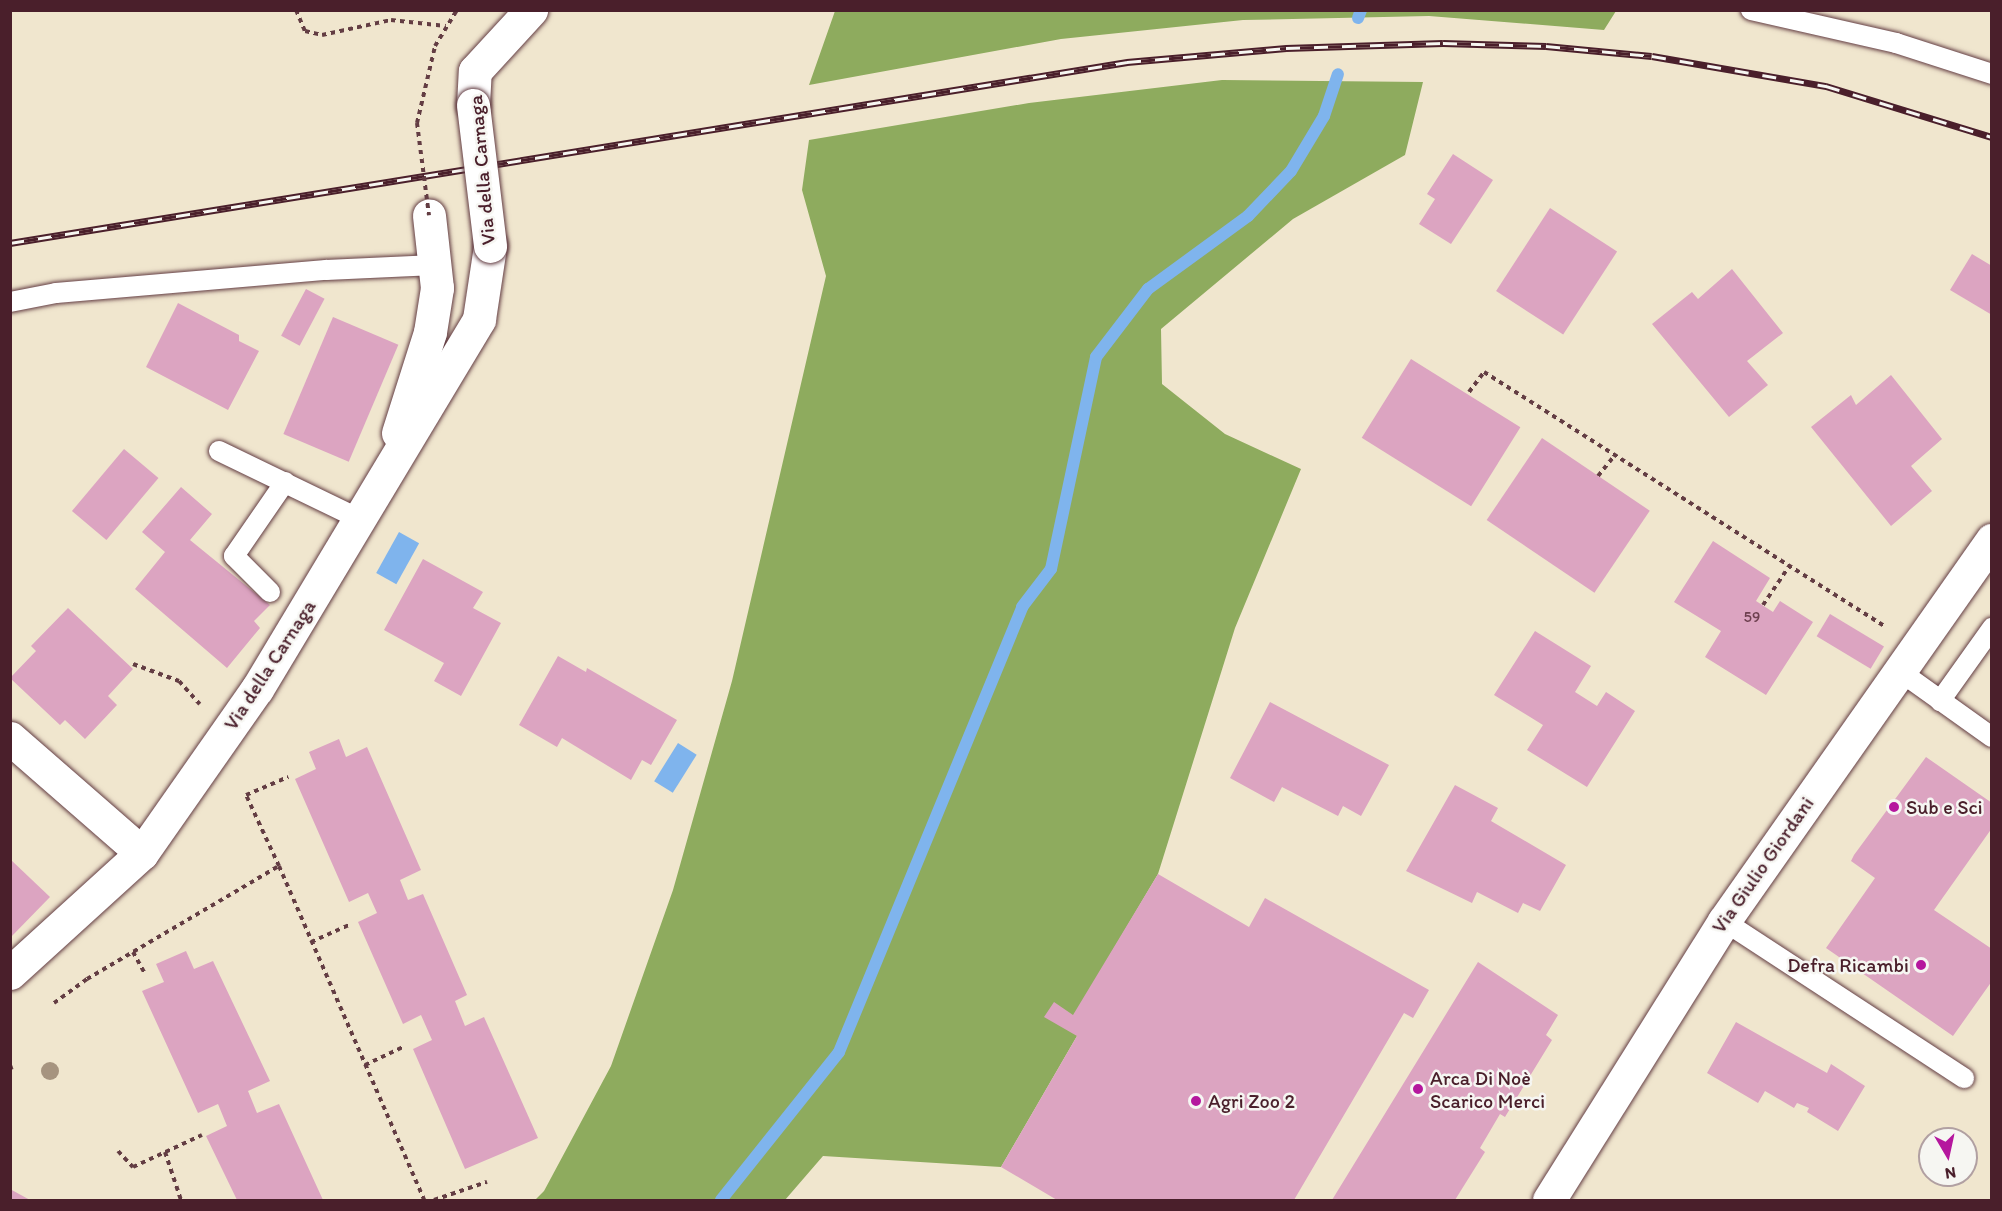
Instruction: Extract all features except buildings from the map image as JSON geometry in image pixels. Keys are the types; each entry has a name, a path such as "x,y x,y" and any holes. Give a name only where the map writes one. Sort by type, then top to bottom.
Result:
{"street":[{"name":"Via della Carnaga","path":"10,973 142,853 257,689 362,520 388,471 480,319 488,261 473,105 475,71 528,12"},
{"name":"Via della Carnaga","path":"388,471 430,332 438,288 429,215"},
{"name":"Via della Carnaga","path":"435,265 488,261"},
{"name":"Via Giulio Giordani","path":"1549,1200 1724,921 1992,540"},
{"path":"10,738 142,853"}],"lane":[{"path":"1751,10 1896,43 1992,74"},
{"name":"Via della Carnaga","path":"10,302 56,293 255,276 435,265"},
{"path":"219,451 362,520"},
{"path":"270,592 234,556 285,482"},
{"path":"1940,701 1992,628"},
{"path":"1907,658 1940,701 1992,737"},
{"path":"1724,921 1965,1078"}],"path":[{"path":"296,10 305,31 322,35 391,20 446,27"},
{"path":"429,215 417,123 435,46 457,10"},
{"path":"1469,392 1484,372 1790,565 1907,658"},
{"path":"1598,476 1614,455"},
{"path":"1763,605 1790,565"},
{"path":"133,664 179,681 200,704"},
{"path":"288,777 246,795 424,1200"},
{"path":"54,1003 133,952 279,866"},
{"path":"311,942 351,924"},
{"path":"133,952 146,974"},
{"path":"365,1065 403,1047"},
{"path":"118,1151 133,1167 202,1135"},
{"path":"165,1152 181,1200"},
{"path":"435,1200 487,1182"}],"green space":[{"path":"835,10 1616,11 1604,30 1429,16 1243,20 1061,39 809,85"},
{"path":"1222,80 1423,82 1405,155 1293,219 1161,329 1162,384 1225,434 1301,469 1235,628 1158,874 1088,992 1077,1036 1001,1167 823,1156 785,1200 535,1200 544,1191 611,1066 673,890 732,681 826,276 802,190 809,140 1029,103"}],"water":[{"path":"399,532 419,543 396,584 376,573"},
{"path":"678,743 697,755 673,793 654,781"}],"waterway":[{"path":"1358,18 1361,10"},
{"path":"721,1200 839,1052 1022,607 1051,569 1096,357 1148,289 1248,216 1291,171 1324,116 1338,74"}],"railway":[{"path":"10,243 1127,62 1286,48 1443,43 1546,46 1652,56 1826,86 1992,137"}],"place":[{"name":"Sub e Sci","path":"1894,807"},
{"name":"Defra Ricambi","path":"1921,965"},
{"name":"Arca Di Noè Scarico Merci","path":"1418,1089"},
{"name":"Agri Zoo 2","path":"1196,1101"}]}
